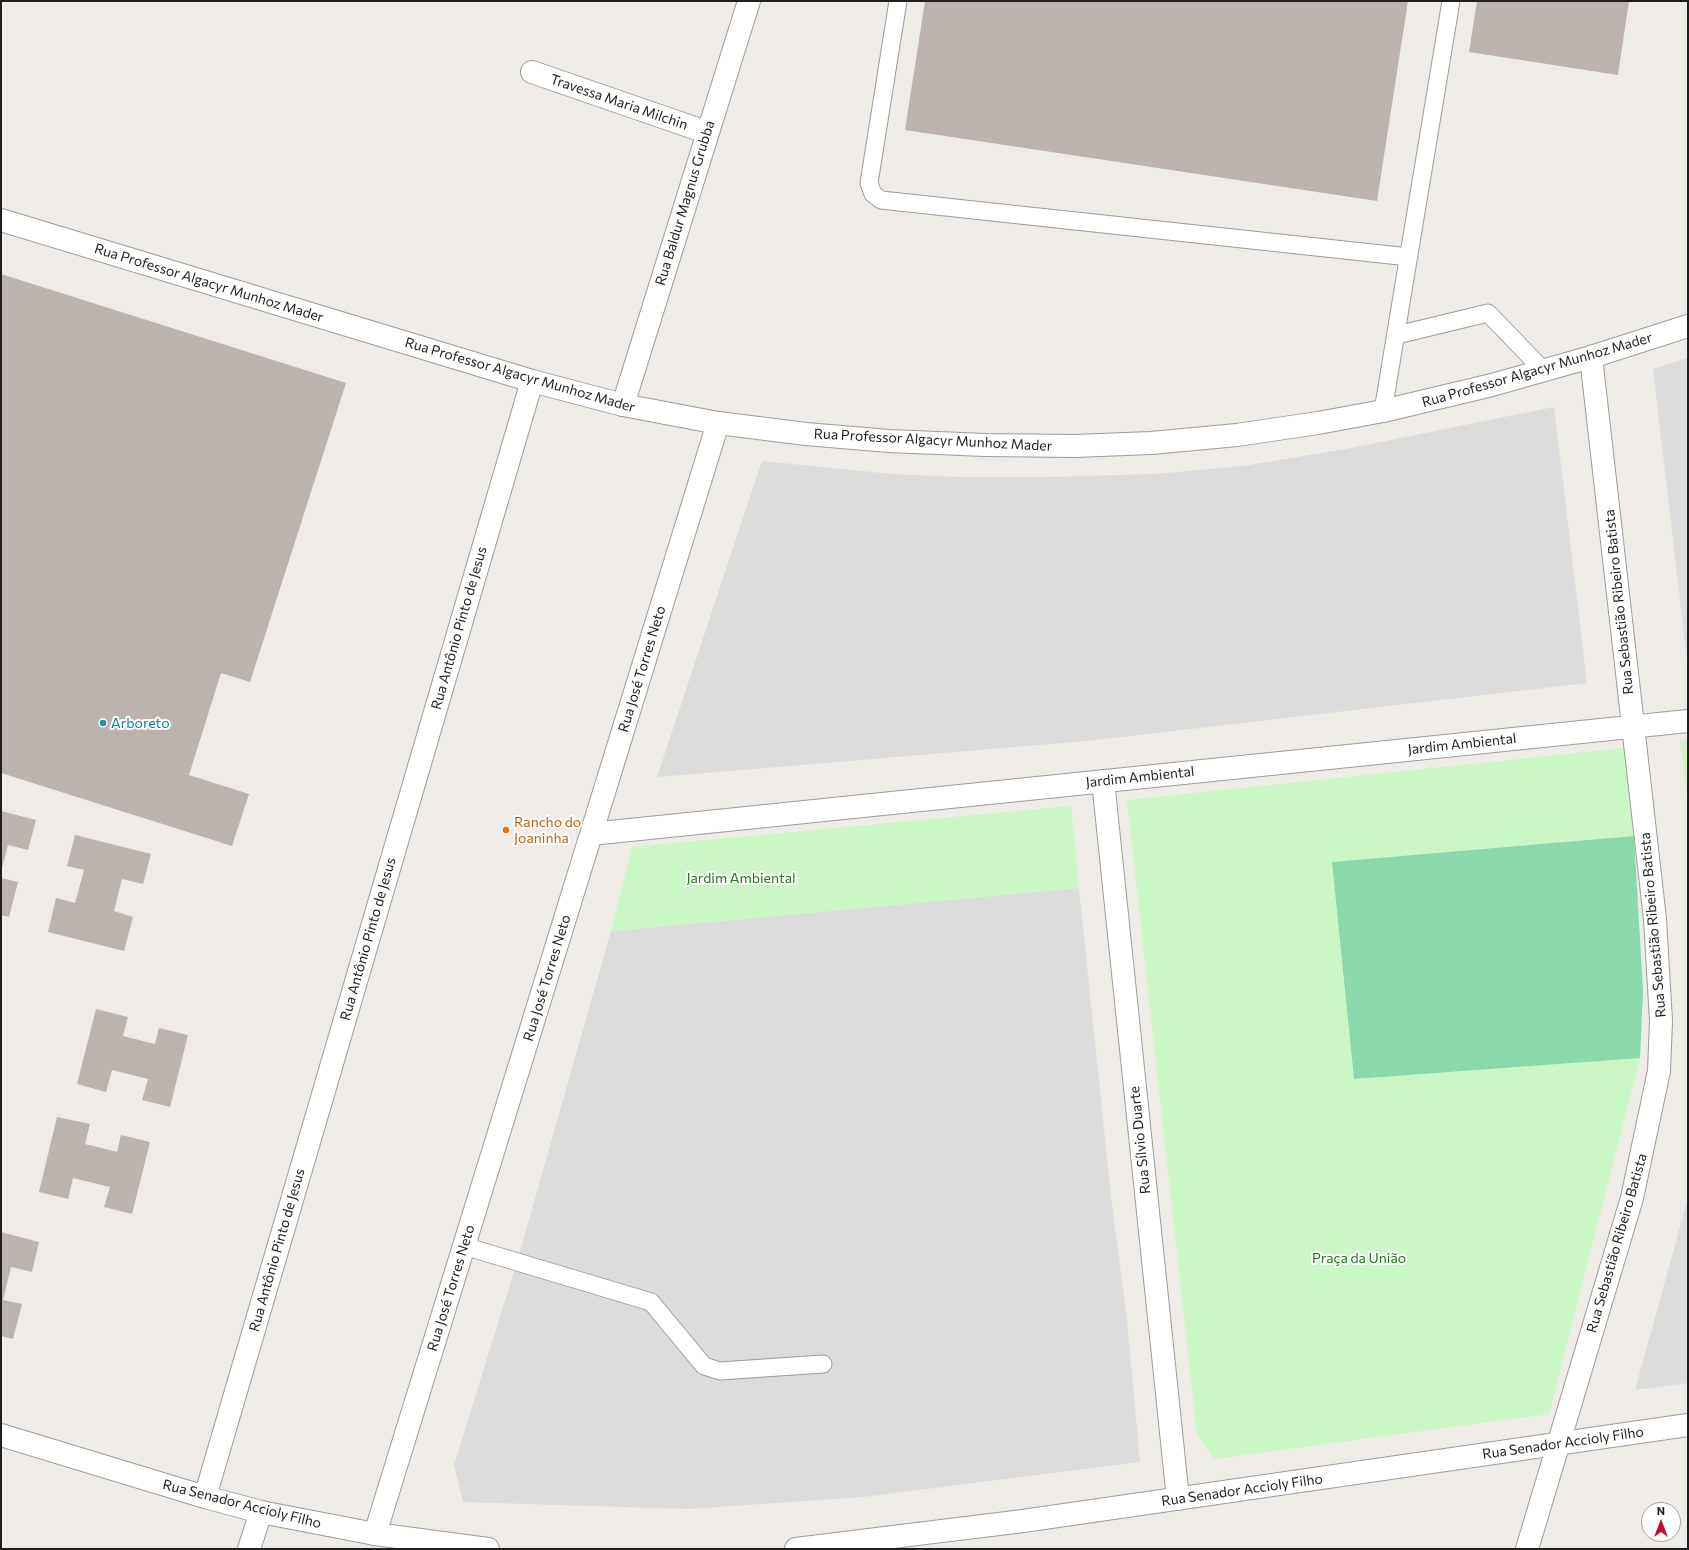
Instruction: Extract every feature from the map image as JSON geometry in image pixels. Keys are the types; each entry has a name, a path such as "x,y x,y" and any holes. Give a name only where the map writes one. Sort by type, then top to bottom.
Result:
{"street":[{"name":"Rua Baldur Magnus Grubba","path":"623,405 706,132 749,1"},
{"name":"Travessa Maria Milchin","path":"532,72 706,132"},
{"name":"Rua Professor Algacyr Munhoz Mader","path":"1,220 532,381 623,405 718,423 806,434 888,441 985,445 1075,446 1150,443 1237,434 1318,423 1383,411 1544,371 1688,326"},
{"name":"Rua Sebastião Ribeiro Batista","path":"1527,1549 1632,1198 1659,1072 1661,1021 1655,919 1591,357"},
{"name":"Rua Antônio Pinto de Jesus","path":"205,1497 532,381"},
{"name":"Rua José Torres Neto","path":"375,1534 718,423"},
{"name":"Jardim Ambiental","path":"591,834 1688,721"},
{"name":"Rua Sílvio Duarte","path":"1102,781 1178,1499"},
{"name":"Rua Senador Accioly Filho","path":"807,1549 943,1532 1178,1499 1688,1425"},
{"name":"Rua Senador Accioly Filho","path":"1,1435 205,1497 261,1512 375,1534 488,1549"},
{"path":"249,1549 261,1512"}],"lane":[{"path":"898,1 869,183 873,194 882,200 1409,257"},
{"path":"1383,411 1451,1"},
{"path":"1396,334 1488,313 1544,371"},
{"path":"464,1246 651,1302 704,1366 720,1371 823,1364"}],"shaded area":[{"path":"1688,358 1688,668 1653,369"},
{"path":"1554,407 1587,683 1087,741 657,777 762,461 892,474 962,477 1051,477 1155,474 1243,466 1351,448"},
{"path":"1079,888 1111,1197 1127,1320 1140,1462 863,1497 688,1509 463,1502 454,1465 517,1262 611,931"},
{"path":"1688,1198 1688,1383 1635,1390"}],"green space":[{"path":"1688,740 1688,803 1680,741"},
{"name":"Praça da União","path":"1624,748 1634,836 1332,862 1354,1079 1640,1058 1549,1414 1214,1459 1197,1435 1127,800"},
{"name":"Jardim Ambiental","path":"1071,806 1079,888 611,931 632,847"},
{"path":"1634,836 1643,991 1640,1058 1354,1079 1332,862"}],"building":[{"path":"925,1 1408,1 1377,201 905,130"},
{"path":"1477,1 1629,1 1618,75 1469,52"},
{"path":"1,274 346,383 250,682 221,673 189,775 249,794 232,846 1,773"},
{"path":"1,811 36,820 28,850 8,845 2,868"},
{"path":"75,835 151,854 143,884 122,879 114,911 133,917 124,951 48,932 56,898 75,903 84,870 67,866"},
{"path":"1,878 18,882 9,917 1,915"},
{"path":"96,1009 128,1017 123,1036 155,1044 159,1028 188,1035 170,1107 142,1100 148,1079 112,1070 106,1092 77,1084"},
{"path":"57,1117 90,1124 85,1144 117,1152 121,1135 150,1142 132,1214 104,1207 110,1187 73,1178 68,1199 39,1192"},
{"path":"1,1232 39,1242 32,1272 11,1267 3,1300 22,1304 13,1339 1,1336"}],"place":[{"name":"Arboreto","path":"103,723"},
{"name":"Rancho do Joaninha","path":"506,830"}]}
